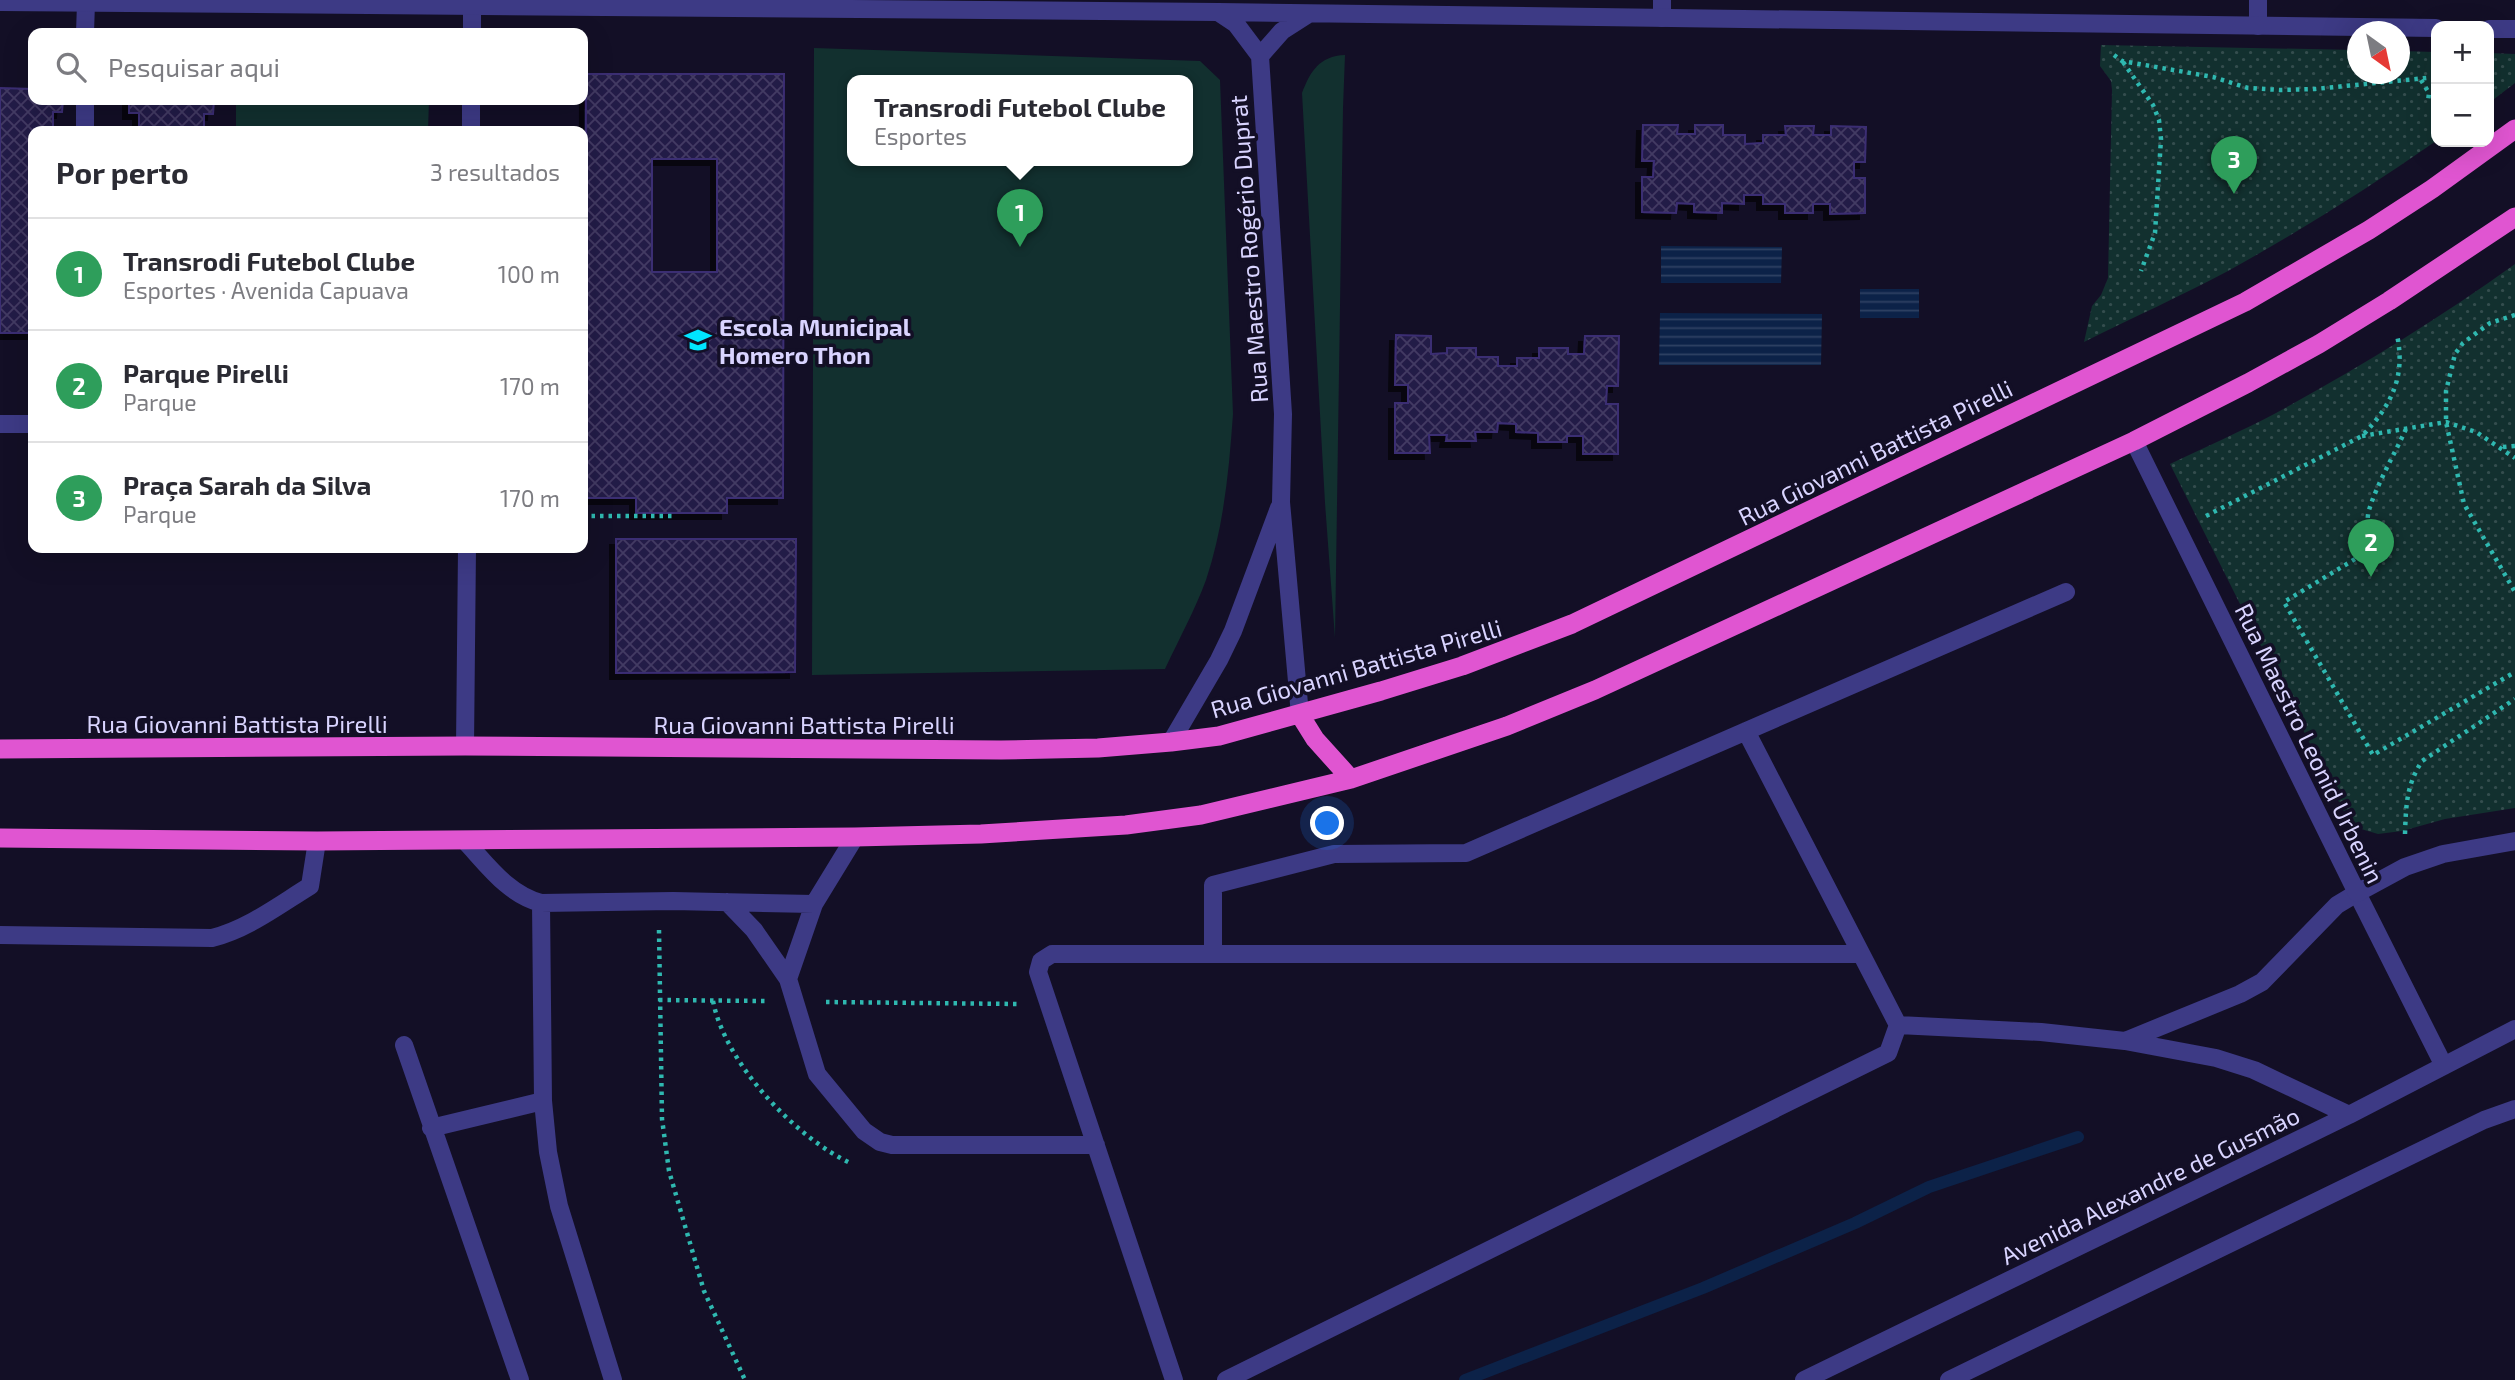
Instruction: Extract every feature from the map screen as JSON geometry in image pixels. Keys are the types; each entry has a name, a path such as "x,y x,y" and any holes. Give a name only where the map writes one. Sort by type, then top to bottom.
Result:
{"highway":[{"name":"Rua Giovanni Battista Pirelli","path":"0,749 465,746 1001,750 1098,748 1219,736 1300,715 1462,666 1572,624 2245,302 2369,230 2432,189 2515,129"},
{"path":"0,838 317,841 981,834 1126,825 1201,815 1282,797 1351,779 1483,734 1595,690 2134,441 2319,344 2515,217"},
{"path":"1300,715 1315,739 1351,779"}],"street":[{"path":"2258,0 2258,26"},
{"path":"0,2 1067,6 1310,14 1662,9 2090,24 2431,28"},
{"path":"85,28 86,3"},
{"path":"472,3 472,28"},
{"path":"1218,12 1236,24 1260,56 1282,31 1310,14"},
{"path":"2494,29 2515,29"},
{"name":"Rua Maestro Rogério Duprat","path":"1260,56 1283,414 1282,502 1300,715"},
{"path":"85,105 85,126"},
{"path":"471,105 471,126"},
{"path":"0,424 28,424"},
{"name":"Rua Maestro Leonid Urbenin","path":"2134,441 2444,1066"},
{"name":"Rua Maestro Rogério Duprat","path":"1171,742 1233,631 1282,502"},
{"path":"465,746 467,553"},
{"path":"1213,954 1213,885 1334,854 1466,853 2066,592"},
{"path":"1226,1380 1888,1053 1898,1025 1746,731"},
{"path":"788,979 814,904 855,837"},
{"path":"464,840 512,890 523,898 541,903 659,901 814,904"},
{"path":"0,934 212,938 226,934 246,926 310,886 317,841"},
{"path":"2124,1041 2240,994 2262,982 2337,905 2404,867 2443,854 2515,841"},
{"path":"727,902 754,930 788,979 817,1074 864,1131 880,1142 892,1145 1096,1144"},
{"path":"541,903 542,1101 548,1152 559,1206 614,1380"},
{"path":"1174,1380 1038,972 1041,961 1052,954 1861,954"},
{"path":"1898,1025 2042,1031 2124,1041 2216,1058 2254,1070 2349,1115"},
{"name":"Avenida Alexandre de Gusmão","path":"1804,1380 2349,1115 2515,1029"},
{"path":"404,1045 520,1380"},
{"path":"431,1128 542,1101"},
{"path":"1949,1380 2484,1120 2515,1109"}],"path":[{"path":"2090,24 2101,45 2122,61 2153,106 2159,120 2161,139 2154,233 2141,271"},
{"path":"2122,61 2213,77 2248,88 2280,90 2431,79"},
{"path":"2420,80 2429,93 2428,101"},
{"path":"2362,436 2380,417 2398,378 2401,354 2389,301"},
{"path":"2515,315 2490,323 2475,333 2455,354 2445,391 2446,422 2464,504 2515,592"},
{"path":"2177,531 2362,436 2446,422 2476,432 2515,458"},
{"path":"2406,429 2369,509 2366,524 2368,546 2365,553 2284,602 2373,755 2515,672"},
{"path":"2502,447 2515,446"},
{"path":"588,516 675,516"},
{"path":"2404,867 2406,802 2412,776 2422,761 2515,699"},
{"path":"659,901 662,1119 669,1171 705,1291 745,1380"},
{"path":"659,1000 1049,1004"},
{"path":"713,1000 716,1016 731,1051 789,1122 810,1139 850,1163 871,1168 892,1145"}],"green space":[{"path":"2101,45 2347,50 2347,84 2410,84 2410,51 2431,52 2431,144 2308,225 2255,256 2084,342 2092,306 2101,295 2108,278 2112,90 2111,81 2100,66"},
{"path":"814,48 1200,61 1220,80 1233,414 1230,456 1225,498 1206,580 1165,669 812,675"},
{"path":"2494,53 2515,54 2515,83 2494,99"},
{"path":"1345,55 1335,638 1302,93 1317,66 1328,58"},
{"path":"236,105 429,105 428,126 236,126"},
{"path":"2515,264 2515,808 2445,819 2402,831 2378,834 2351,826 2170,464 2263,420 2337,378 2428,323"}],"water":[{"path":"1661,246 1782,247 1781,283 1661,283"},
{"path":"1860,289 1919,289 1919,318 1860,318"},
{"path":"1660,313 1822,314 1821,365 1659,365"}],"building":[{"path":"588,74 784,74 783,498 727,498 727,513 636,513 636,498 588,498 588,126 586,126","holes":["652,159 717,159 717,272 652,272"]},
{"path":"0,88 28,89 28,105 63,105 62,112 53,112 53,126 28,126 28,333 0,333"},
{"path":"129,105 214,105 213,114 204,114 204,126 139,126 139,113 129,113"},
{"path":"1643,125 1678,125 1677,134 1695,134 1695,125 1723,125 1723,135 1745,135 1745,144 1763,143 1763,135 1786,135 1785,126 1814,126 1813,135 1831,135 1831,126 1866,127 1865,162 1854,162 1854,178 1865,178 1865,213 1830,214 1830,204 1813,204 1813,213 1785,213 1785,204 1763,204 1763,195 1744,195 1744,204 1722,203 1722,213 1694,212 1694,204 1677,203 1676,213 1642,212 1642,177 1653,177 1654,161 1642,161"},
{"path":"1396,335 1431,336 1431,354 1447,353 1447,348 1476,348 1476,357 1498,357 1498,366 1517,366 1517,358 1539,358 1539,348 1568,348 1568,354 1584,354 1585,336 1619,336 1618,386 1607,386 1606,404 1618,404 1618,454 1583,454 1583,436 1567,436 1567,442 1538,442 1538,433 1516,432 1516,424 1498,423 1497,432 1475,432 1476,441 1446,441 1447,435 1429,435 1430,453 1395,453 1395,403 1408,403 1408,385 1395,385"},
{"path":"616,539 796,539 795,672 616,673"}],"waterway":[{"path":"1465,1380 1703,1288 1855,1223 1929,1187 2078,1137"}],"place":[{"name":"Praça Sarah da Silva","path":"2234,194"},
{"name":"Transrodi Futebol Clube","path":"1020,247"},
{"name":"Escola Municipal Homero Thon","path":"698,340"},
{"name":"Parque Pirelli","path":"2371,577"}]}
